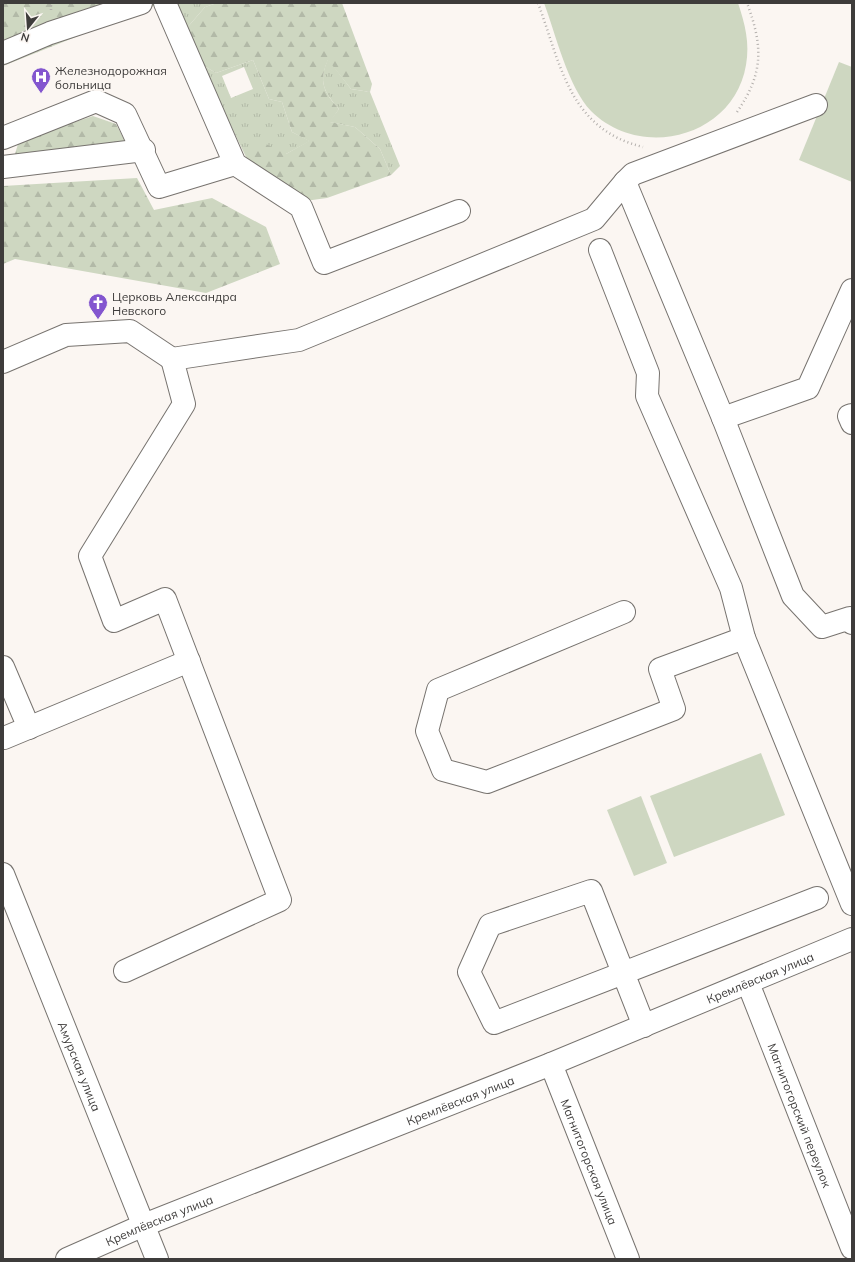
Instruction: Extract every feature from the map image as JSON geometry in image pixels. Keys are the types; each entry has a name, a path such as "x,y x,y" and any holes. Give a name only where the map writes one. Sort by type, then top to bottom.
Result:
{"street":[{"path":"3,53 50,33 141,3"},
{"path":"165,3 235,164 301,207 324,263 459,211"},
{"path":"3,138 96,102 125,114 144,150 159,186 235,164"},
{"path":"3,362 66,335 130,332 172,359 299,340 594,219 633,174 816,105"},
{"path":"3,167 144,150"},
{"path":"625,182 723,418 793,596 822,627 850,618 852,623"},
{"path":"600,250 648,373 647,396 731,588 744,638 852,904"},
{"path":"723,418 808,388 852,290"},
{"path":"125,971 280,900 165,599 114,620 90,556 184,404 172,359"},
{"path":"852,416 849,416 852,423"},
{"path":"624,612 438,690 427,731 443,770 487,782 674,710 660,669 744,638"},
{"path":"4,738 189,662"},
{"path":"3,667 29,728"},
{"name":"Амурская улица","path":"3,874 157,1259"},
{"path":"644,1026 624,973 590,891 490,925 469,972 494,1023 624,973 817,898"},
{"name":"Кремлёвская улица","path":"67,1259 144,1224 551,1064 852,939"},
{"name":"Магнитогорский переулок","path":"748,983 852,1248"},
{"name":"Магнитогорская улица","path":"551,1064 628,1259"}],"path":[{"path":"538,3 568,85 575,100 585,114 597,126 611,136 627,143 649,148"},
{"path":"733,116 747,97 754,81 758,64 759,46 756,29 747,3"}],"green space":[{"path":"3,3 161,3 3,66"},
{"path":"176,3 217,3 205,7 186,29"},
{"path":"217,3 342,3 372,84 370,92 351,89 328,60 323,75 324,86 326,92 339,109 330,122 355,127 380,149 391,175 327,198 305,201 248,161 258,140 286,154 309,141 292,132 282,102 269,99 253,60 216,73 201,64 186,29 205,7"},
{"path":"544,3 738,3 745,26 747,57 738,90 724,110 705,124 683,134 659,137 635,135 612,126 591,111 583,101 563,60"},
{"path":"328,59 351,89 370,92 400,166 391,175 380,149 355,127 329,122 339,109 326,92 324,86 323,74"},
{"path":"253,60 269,99 282,102 292,132 310,141 286,154 248,161 201,64 216,73","holes":["244,67 253,89 231,98 222,76"]},
{"path":"839,62 852,67 852,182 799,160"},
{"path":"93,116 116,124 126,143 14,157 19,141"},
{"path":"137,178 154,210 212,198 266,227 280,264 206,293 15,259 3,264 3,186"},
{"path":"761,753 785,815 674,857 650,796"},
{"path":"641,796 667,863 634,876 607,810"}],"place":[{"name":"Железнодорожная больница","path":"41,94"},
{"name":"Церковь Александра Невского","path":"98,320"}]}
